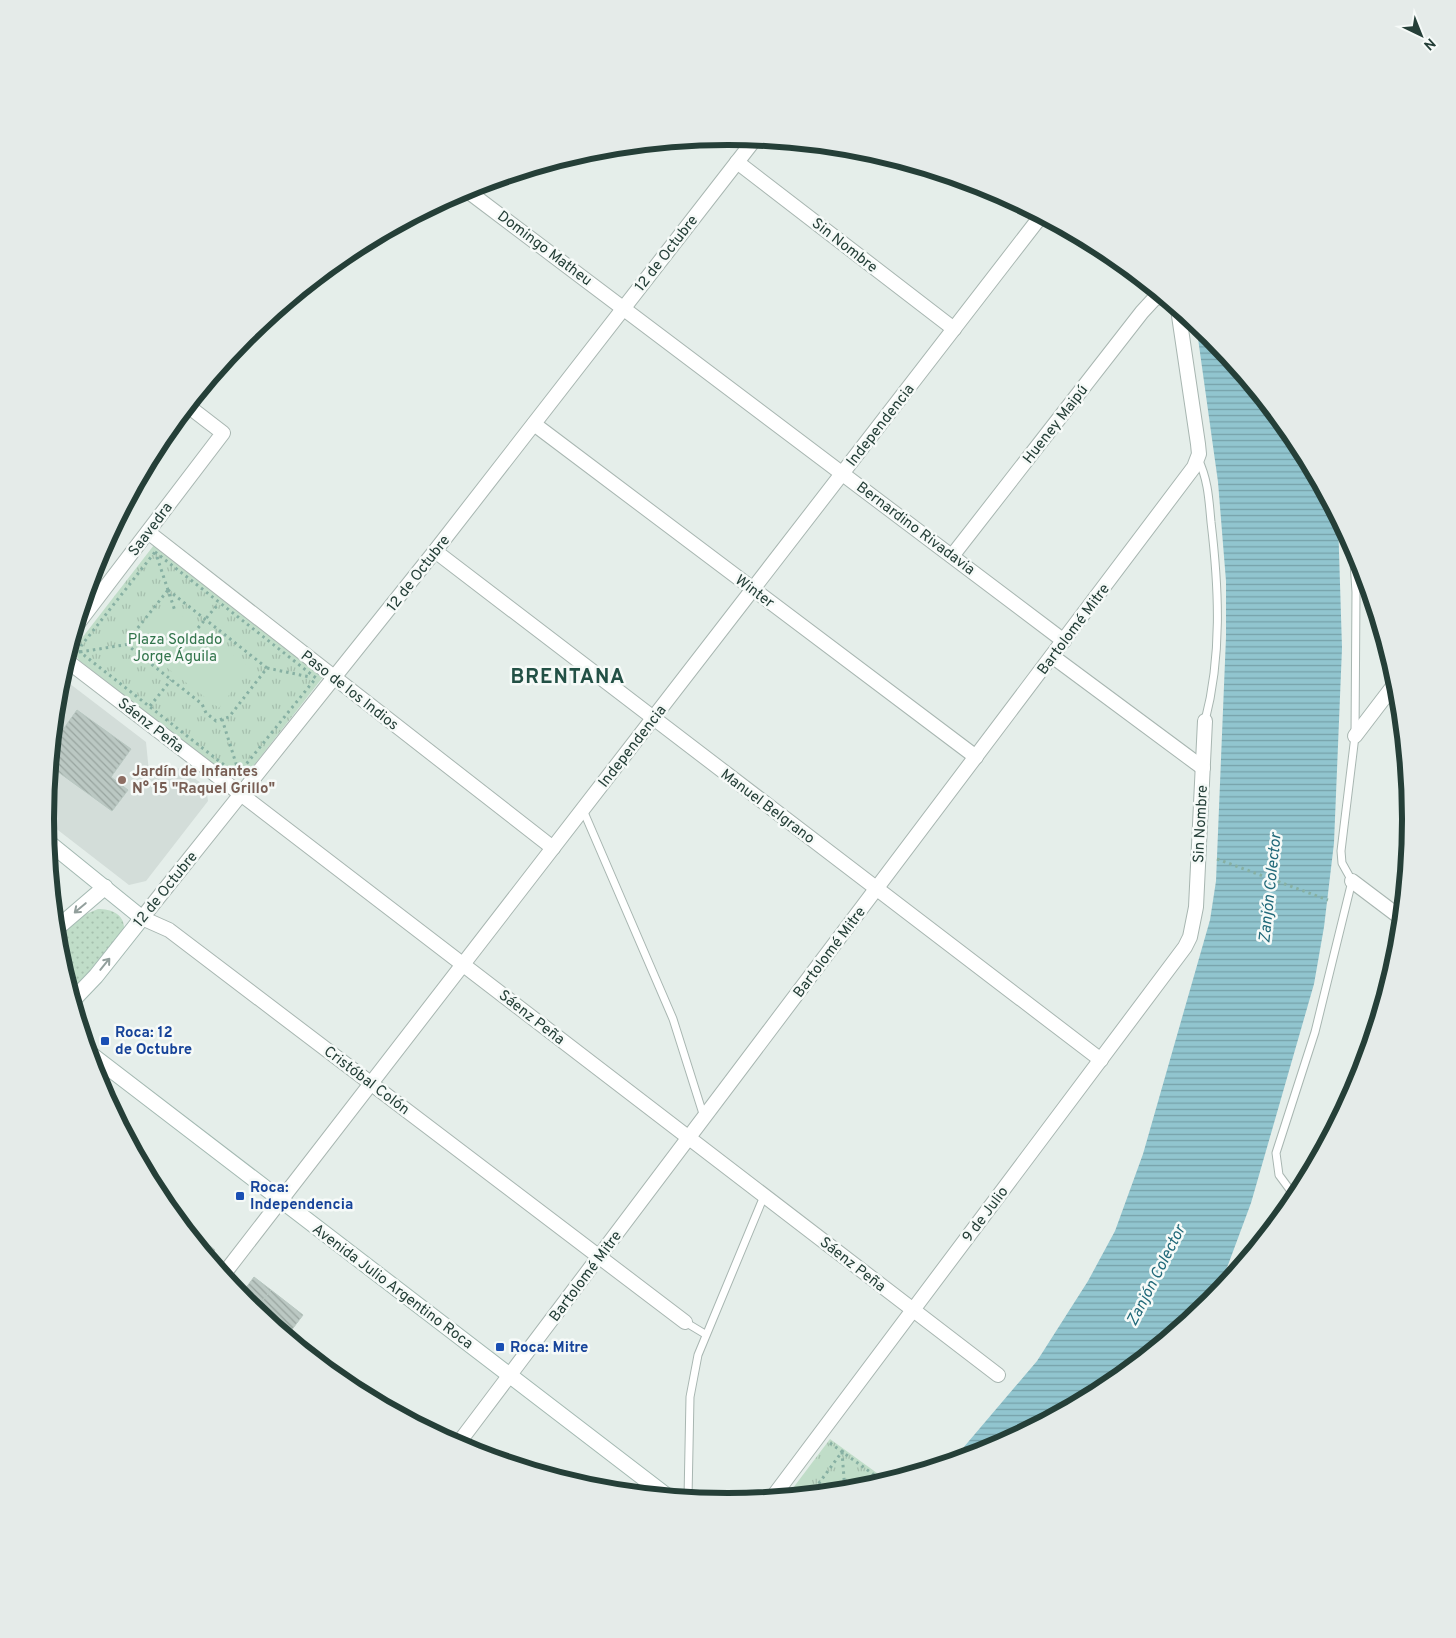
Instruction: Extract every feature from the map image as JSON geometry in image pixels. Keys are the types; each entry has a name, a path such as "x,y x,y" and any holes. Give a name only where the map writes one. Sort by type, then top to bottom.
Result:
{"main road":[{"name":"Cristóbal Colón","path":"55,847 142,918"},
{"path":"62,923 105,887"},
{"name":"12 de Octubre","path":"77,995 96,976 142,918"},
{"name":"Avenida Julio Argentino Roca","path":"99,1061 658,1489"}],"street":[{"name":"12 de Octubre","path":"142,918 435,552 749,145"},
{"name":"Sin Nombre","path":"737,162 954,329"},
{"name":"Domingo Matheu","path":"473,195 624,307"},
{"name":"Independencia","path":"227,1270 1038,220"},
{"name":"Hueney Maipú","path":"952,556 1142,312 1156,298"},
{"name":"Bernardino Rivadavia","path":"624,307 1064,641"},
{"path":"1179,318 1198,444 1198,459"},
{"name":"Saavedra","path":"87,612 223,433 193,410"},
{"name":"Winter","path":"534,424 976,757"},
{"name":"Bartolomé Mitre","path":"462,1438 1192,471 1198,459"},
{"name":"Paso de los Indios","path":"148,532 553,848"},
{"name":"Manuel Belgrano","path":"435,552 1101,1060"},
{"path":"1052,656 1203,768"},
{"name":"Sáenz Peña","path":"72,665 998,1375"},
{"path":"1355,736 1390,690"},
{"name":"Sin Nombre","path":"1193,927 1197,897 1206,721"},
{"path":"1352,881 1395,913"},
{"name":"Cristóbal Colón","path":"142,918 169,930 685,1322"},
{"name":"9 de Julio","path":"777,1491 1179,956 1193,927"}],"lane":[{"path":"1198,459 1207,484 1217,590 1216,672 1206,721"},
{"path":"1291,1191 1279,1175 1276,1153 1315,1032 1352,881 1342,863 1341,851 1355,736 1356,601 1354,570"},
{"path":"583,810 673,1019 704,1118"},
{"path":"688,1492 690,1397 698,1355 704,1334 764,1196"},
{"path":"685,1322 704,1334"}],"path":[{"path":"155,552 175,611"},
{"path":"155,552 316,678"},
{"path":"80,652 81,646 155,552"},
{"path":"168,590 267,668 316,678"},
{"path":"168,590 129,639 130,648 202,704 206,713 216,721 229,717 267,668"},
{"path":"198,628 219,602"},
{"path":"80,652 130,644"},
{"path":"80,652 232,772 239,773 245,769 316,678"},
{"path":"149,707 171,680"},
{"path":"222,719 239,773"},
{"path":"1217,859 1328,900"},
{"path":"828,1442 843,1450 877,1476"},
{"path":"843,1450 844,1483"},
{"path":"816,1487 843,1450"}],"shaded area":[{"name":"Jardín de Infantes N° 15 \"Raquel Grillo\"","path":"68,682 146,742 149,772 181,768 206,787 208,801 146,881 129,885 54,827 55,775"}],"green space":[{"name":"Plaza Soldado Jorge Águila","path":"154,545 323,677 247,774 241,778 227,775 80,661 75,654 77,645"},
{"path":"166,604 250,668 219,708 135,643"},
{"path":"98,909 108,910 116,913 122,919 124,928 76,988 64,933 86,914"},
{"path":"830,1439 880,1475 860,1480 792,1490"}],"water":[{"name":"Zanjón Colector","path":"1198,335 1235,374 1289,444 1312,482 1338,533 1342,648 1334,843 1324,927 1314,984 1251,1203 1222,1278 1173,1326 1103,1380 1026,1424 960,1451 1037,1361 1088,1281 1115,1231 1143,1154 1210,920 1216,881 1226,637 1226,581 1218,482"}],"building":[{"path":"77,710 131,749 111,777 128,790 112,811 56,770 60,734"},
{"path":"203,1242 215,1250 212,1253"},
{"path":"254,1277 271,1290 260,1304 245,1289"},
{"path":"271,1290 303,1315 290,1332 260,1304"}],"place":[{"name":"Jardín de Infantes N° 15 \"Raquel Grillo\"","path":"122,780"},
{"name":"Roca: 12 de Octubre","path":"105,1041"},
{"name":"Roca: Independencia","path":"240,1196"},
{"name":"Roca: Mitre","path":"500,1347"}],"district":[{"name":"BRENTANA","path":"568,676"}]}
